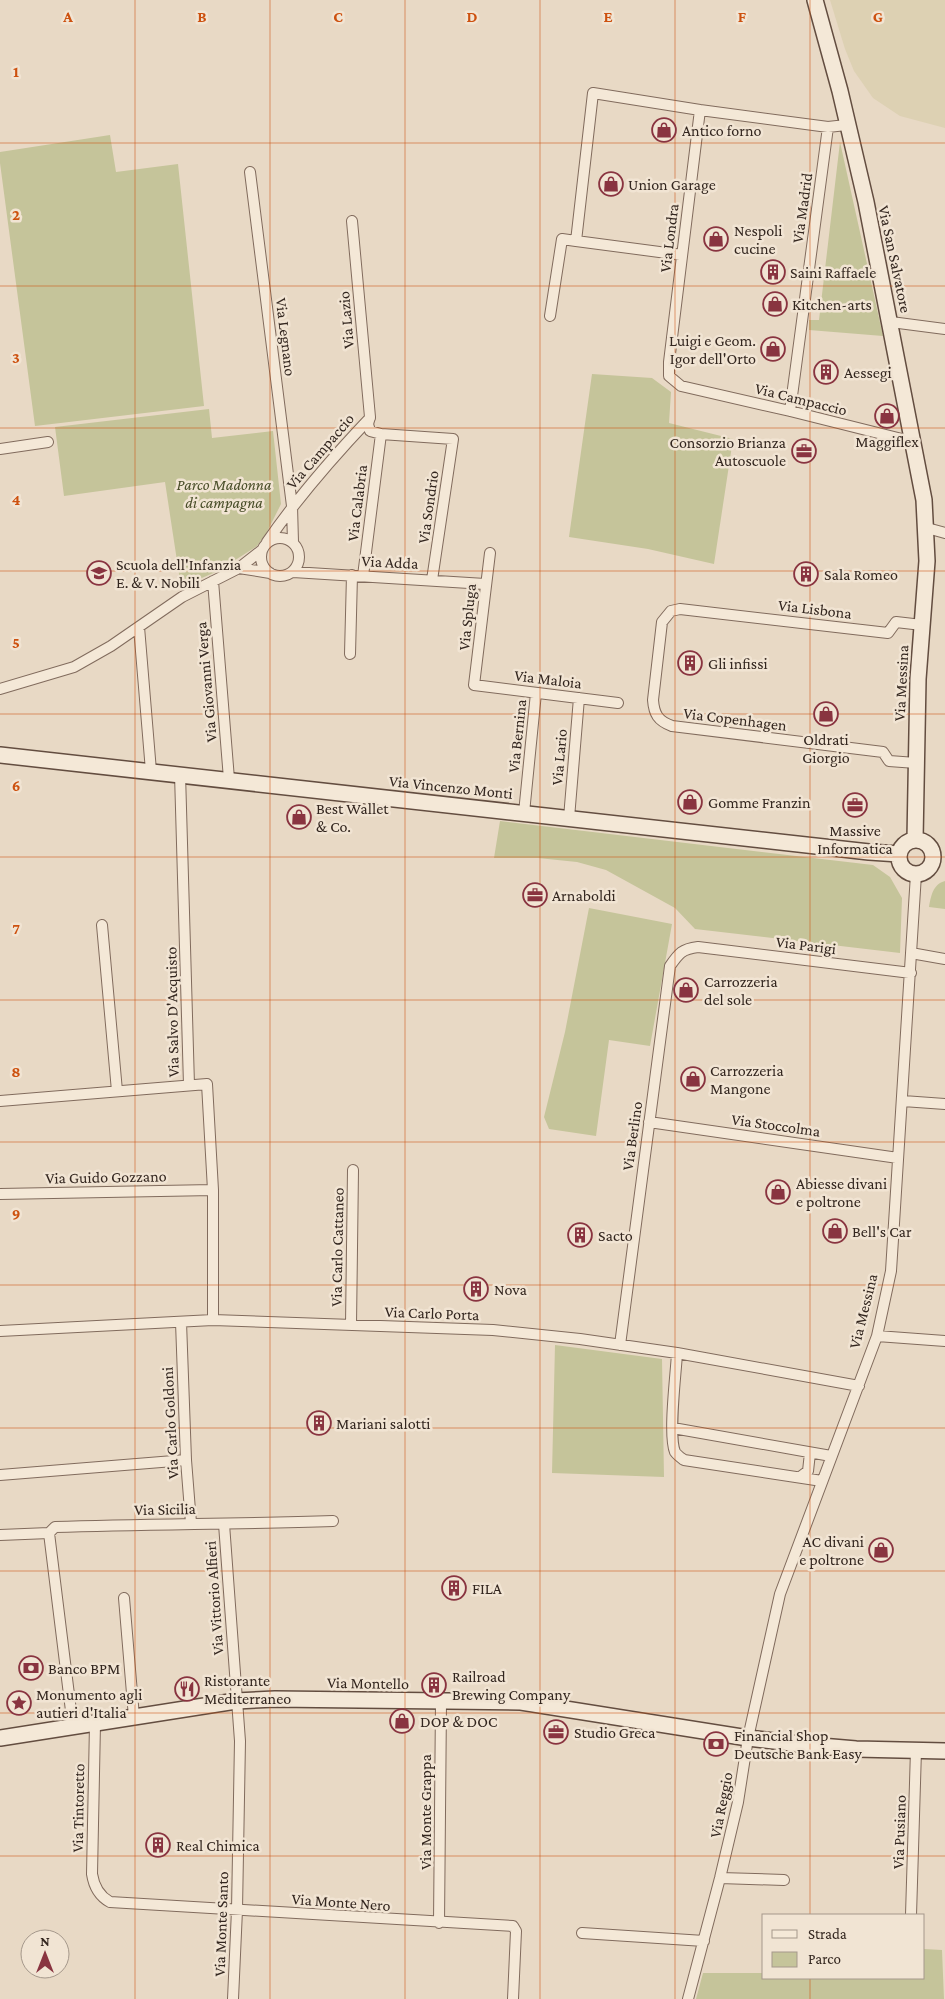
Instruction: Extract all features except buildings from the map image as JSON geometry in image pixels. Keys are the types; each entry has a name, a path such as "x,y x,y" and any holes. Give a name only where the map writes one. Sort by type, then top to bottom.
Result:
{"street":[{"name":"Via San Salvatore","path":"815,0 840,91 846,125 866,202 922,482 927,528"},
{"path":"576,241 593,93 700,110 828,127 846,125"},
{"name":"Via Londra","path":"681,386 669,376 669,362 700,110"},
{"name":"Via Madrid","path":"790,411 828,127"},
{"name":"Via Legnano","path":"250,172 292,506"},
{"name":"Via Lazio","path":"352,221 370,417"},
{"path":"550,316 562,239 682,255"},
{"path":"891,322 945,329"},
{"name":"Via Campaccio","path":"681,386 914,442"},
{"path":"370,417 368,424 370,431 381,434"},
{"name":"Via Campaccio","path":"0,689 74,667 182,597 239,568 265,546 292,506 338,451 370,417"},
{"name":"Via Sondrio","path":"381,434 453,438 432,580"},
{"name":"Via Calabria","path":"364,576 381,434"},
{"path":"0,449 48,442"},
{"name":"Via Campaccio","path":"292,506 293,542"},
{"path":"927,528 945,533"},
{"name":"Via Messina","path":"915,840 918,679 927,572 927,528"},
{"path":"239,568 282,576 293,572 298,564 299,554 293,542 280,537 265,546 262,563 270,573"},
{"name":"Via Spluga","path":"474,685 490,553"},
{"name":"Via Adda","path":"293,572 485,584"},
{"path":"350,654 352,575"},
{"name":"Via Giovanni Verga","path":"213,582 229,779"},
{"name":"Via Copenhagen","path":"699,610 680,608 671,611 662,622 653,700 657,717 664,723 672,726 883,752 889,761 916,763"},
{"name":"Via Lisbona","path":"699,610 888,632 896,622 922,625"},
{"path":"138,627 151,771"},
{"name":"Via Maloia","path":"474,685 618,703"},
{"name":"Via Bernina","path":"524,813 536,693"},
{"name":"Via Lario","path":"569,818 579,698"},
{"name":"Via Vincenzo Monti","path":"0,755 899,854"},
{"name":"Via Salvo D'Acquisto","path":"180,774 189,1085 207,1084 213,1190 213,1320"},
{"path":"915,840 920,840 928,845 939,859 926,871 916,874 905,870 899,860 899,854 904,844 915,840"},
{"name":"Via Messina","path":"748,1738 780,1594 877,1336 891,1272 916,874"},
{"path":"102,925 117,1091"},
{"name":"Via Parigi","path":"698,947 911,974"},
{"name":"Via Berlino","path":"620,1345 670,966 685,949 698,947"},
{"path":"911,953 945,959"},
{"path":"0,1101 189,1085"},
{"path":"903,1101 945,1104"},
{"name":"Via Stoccolma","path":"649,1122 898,1158"},
{"name":"Via Carlo Cattaneo","path":"351,1325 353,1170"},
{"name":"Via Guido Gozzano","path":"0,1194 213,1190"},
{"name":"Via Carlo Porta","path":"0,1331 213,1320 493,1330 676,1353 859,1386"},
{"name":"Via Carlo Goldoni","path":"181,1322 186,1460 191,1523"},
{"path":"877,1336 945,1341"},
{"path":"676,1353 673,1428 673,1443 676,1454 684,1460 822,1480"},
{"path":"673,1428 831,1456"},
{"path":"800,1477 808,1471 810,1453"},
{"path":"0,1475 186,1460"},
{"name":"Via Sicilia","path":"0,1535 49,1533 55,1527 333,1521"},
{"name":"Via Vittorio Alfieri","path":"224,1524 236,1700"},
{"path":"49,1533 73,1727"},
{"path":"124,1598 134,1717"},
{"name":"Via Montello","path":"0,1738 236,1700 275,1699 533,1703 748,1738 856,1749 945,1751"},
{"name":"Via Monte Santo","path":"233,1999 237,1910 240,1741 236,1700"},
{"name":"Via Monte Grappa","path":"439,1923 441,1702"},
{"name":"Via Tintoretto","path":"94,1724 92,1874 98,1892"},
{"name":"Via Reggio","path":"688,1999 738,1802 748,1738"},
{"name":"Via Pusiano","path":"911,1914 916,1750"},
{"path":"720,1878 784,1880"},
{"name":"Via Monte Nero","path":"98,1892 110,1902 513,1926 516,1931 513,1999"},
{"path":"582,1933 704,1941"}],"shaded area":[{"path":"830,0 945,0 945,128 900,116 873,98 854,71"}],"green space":[{"path":"110,135 116,172 178,164 204,406 35,426 0,152"},
{"path":"840,142 883,336 809,330 809,320 819,320"},
{"path":"592,374 652,378 671,392 669,423 733,439 714,564 648,549 569,537"},
{"name":"Parco Madonna di campagna","path":"209,409 212,438 273,431 281,504 267,532 257,546 218,571 181,587 165,482 64,496 55,427"},
{"path":"500,821 873,865 890,877 902,898 900,953 695,929 675,908 606,870 577,862 538,858 494,858"},
{"path":"945,881 945,909 929,907 935,888"},
{"path":"589,908 672,924 650,1046 609,1040 596,1136 549,1129 544,1117 565,1032"},
{"path":"555,1345 662,1359 664,1477 552,1473"},
{"path":"925,1949 942,1950 944,1999 696,1999 703,1973 762,1973 762,1979 925,1979"}],"place":[{"name":"Antico forno","path":"664,130"},
{"name":"Union Garage","path":"611,184"},
{"name":"Nespoli cucine","path":"716,239"},
{"name":"Saini Raffaele","path":"773,272"},
{"name":"Kitchen-arts","path":"775,304"},
{"name":"Luigi e Geom. Igor dell'Orto","path":"773,349"},
{"name":"Aessegi","path":"826,372"},
{"name":"Maggiflex","path":"887,416"},
{"name":"Consorzio Brianza Autoscuole","path":"804,451"},
{"name":"Scuola dell'Infanzia E. & V. Nobili","path":"99,573"},
{"name":"Sala Romeo","path":"806,574"},
{"name":"Gli infissi","path":"690,663"},
{"name":"Oldrati Giorgio","path":"826,714"},
{"name":"Gomme Franzin","path":"690,802"},
{"name":"Massive Informatica","path":"855,805"},
{"name":"Best Wallet & Co.","path":"299,817"},
{"name":"Arnaboldi","path":"535,895"},
{"name":"Carrozzeria del sole","path":"686,990"},
{"name":"Carrozzeria Mangone","path":"693,1079"},
{"name":"Abiesse divani e poltrone","path":"778,1192"},
{"name":"Bell's Car","path":"835,1231"},
{"name":"Sacto","path":"580,1235"},
{"name":"Nova","path":"476,1289"},
{"name":"Mariani salotti","path":"319,1423"},
{"name":"AC divani e poltrone","path":"881,1550"},
{"name":"FILA","path":"454,1588"},
{"name":"Banco BPM","path":"31,1668"},
{"name":"Railroad Brewing Company","path":"434,1685"},
{"name":"Ristorante Mediterraneo","path":"187,1689"},
{"name":"Monumento agli autieri d'Italia","path":"19,1703"},
{"name":"DOP & DOC","path":"402,1721"},
{"name":"Studio Greca","path":"556,1732"},
{"name":"Financial Shop Deutsche Bank Easy","path":"716,1744"},
{"name":"Real Chimica","path":"158,1845"}]}
